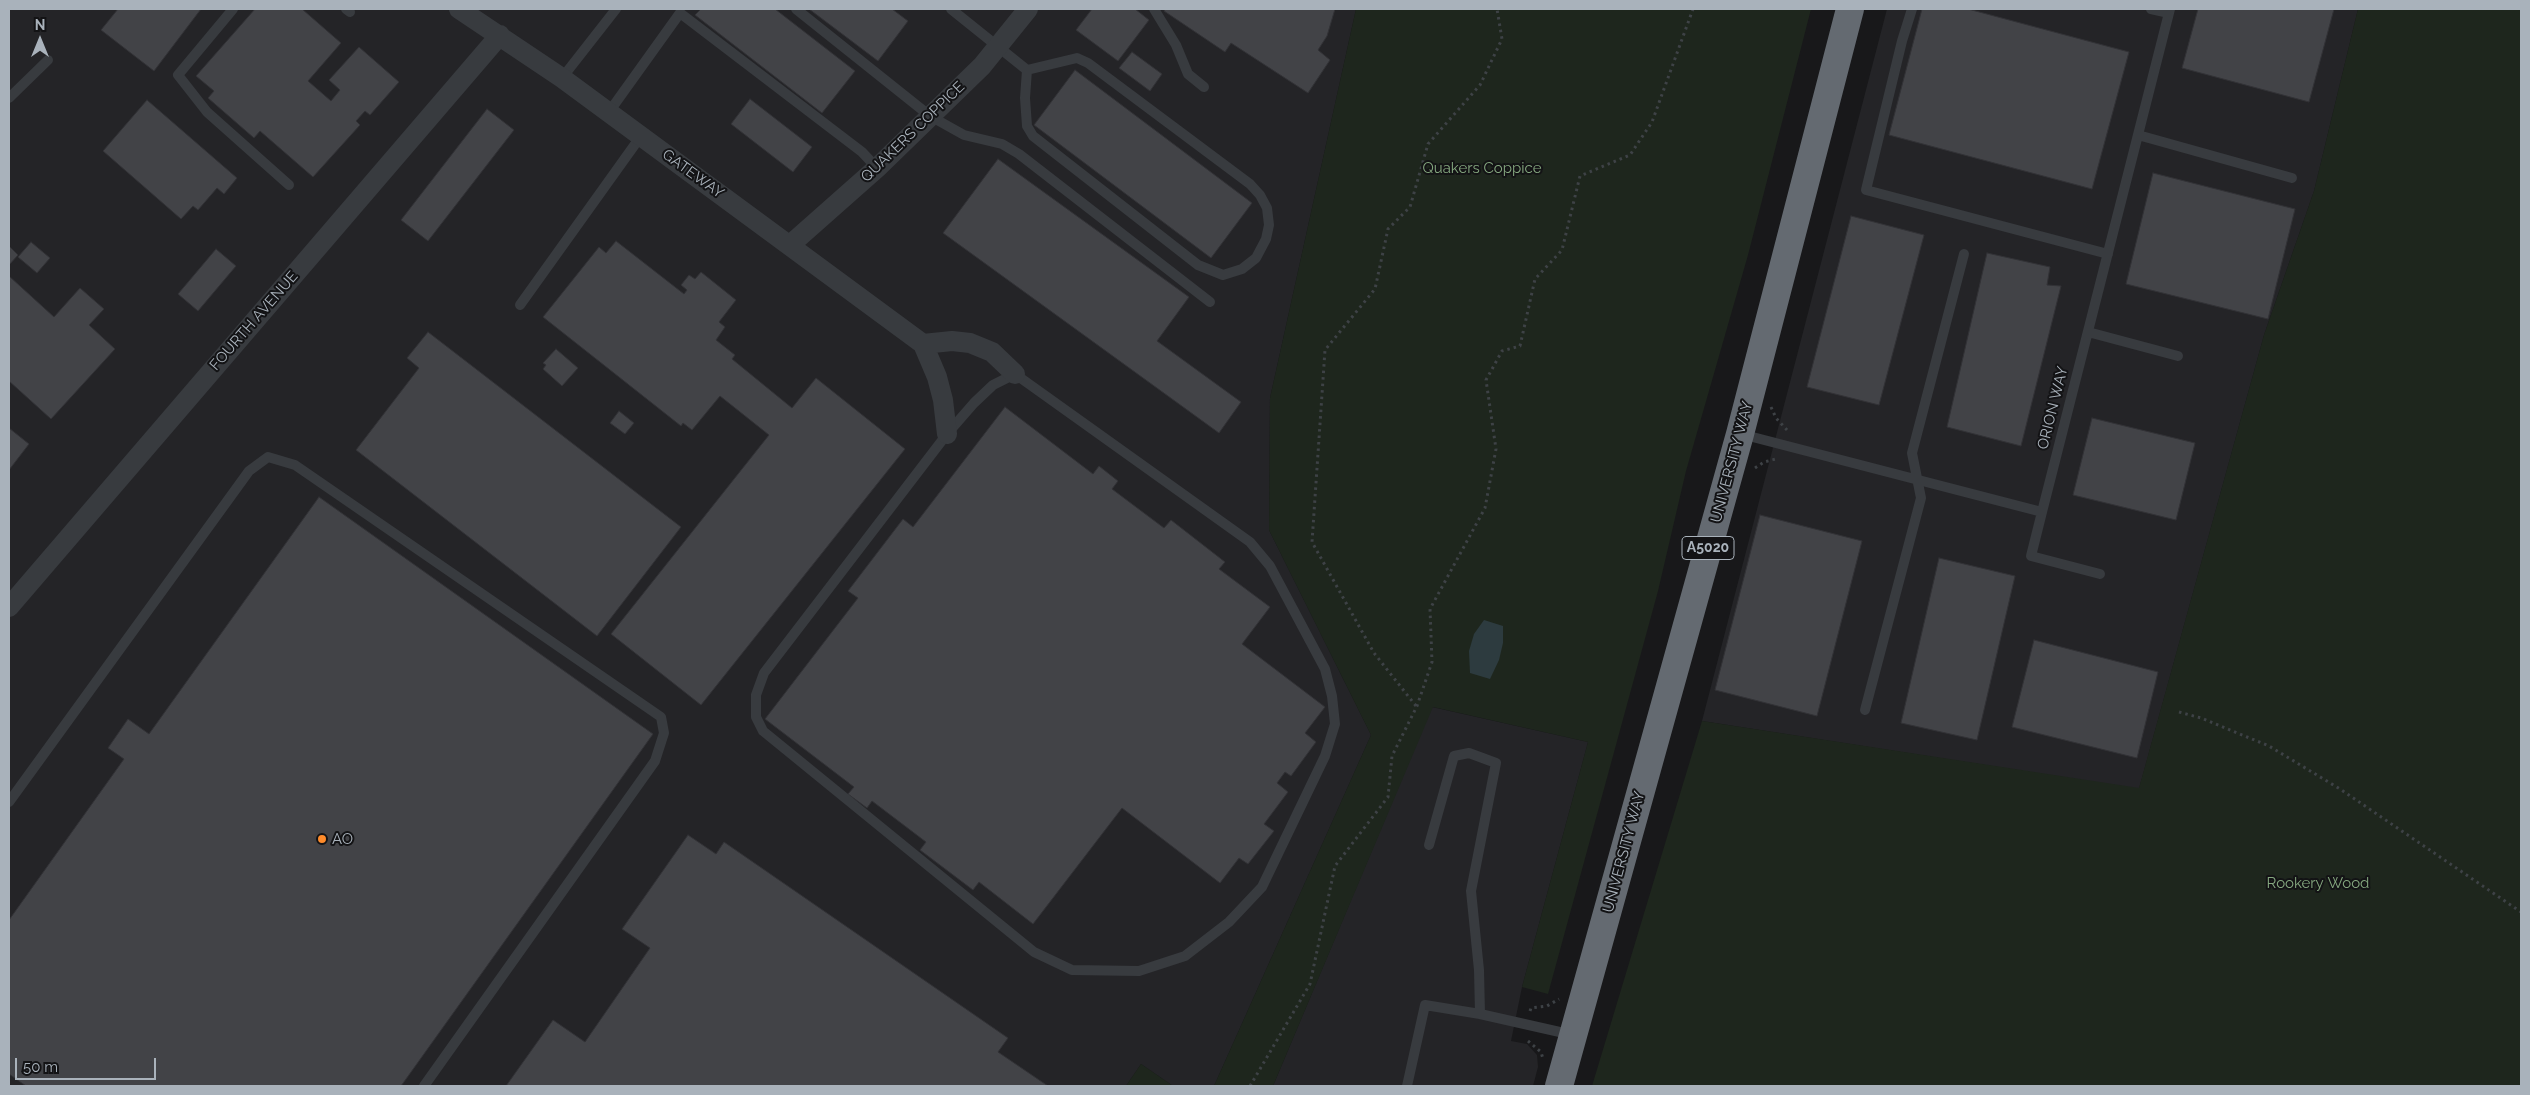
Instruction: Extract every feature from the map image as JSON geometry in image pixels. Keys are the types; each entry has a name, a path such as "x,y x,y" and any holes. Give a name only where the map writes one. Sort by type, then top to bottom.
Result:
{"highway":[{"name":"UNIVERSITY WAY","path":"1559,1086 1740,434 1850,9"}],"street":[{"name":"GATEWAY","path":"459,9 562,78 923,344"},
{"name":"QUAKERS COPPICE","path":"790,245 877,168 930,116 999,46 1028,9"},
{"name":"FOURTH AVENUE","path":"9,607 500,35"},
{"path":"947,434 943,400 937,377 923,344 952,341 970,343 992,352 1015,374"}],"lane":[{"path":"233,9 178,75 207,112 289,185"},
{"path":"562,78 616,9"},
{"path":"796,9 930,116 964,134 1002,144 1019,154 1210,302"},
{"path":"951,9 1027,70"},
{"path":"1154,9 1176,45 1188,74 1204,87"},
{"path":"1912,9 1902,41 1866,190 2108,254"},
{"path":"2151,9 2170,11"},
{"name":"ORION WAY","path":"2100,574 2031,556 2170,11"},
{"path":"609,112 680,13 862,152 877,168"},
{"path":"1078,58 1250,184 1260,195 1267,208 1269,225 1266,239 1256,258 1242,270 1223,275 1198,265 1033,136 1027,126 1025,98 1027,70 1078,58"},
{"path":"9,98 48,60"},
{"path":"2138,134 2292,178"},
{"path":"520,305 641,136"},
{"path":"1865,710 1921,498 1912,453 1964,254"},
{"path":"2088,332 2178,356"},
{"path":"1015,374 1250,542 1270,566 1325,669 1332,696 1335,724 1325,756 1262,887 1229,922 1185,956 1139,971 1072,970 1034,952 763,731 756,717 756,695 764,673 947,434 974,402 993,385 1015,374"},
{"path":"1740,434 2042,512"},
{"path":"9,802 248,471 268,457 295,465 661,716 664,733 655,761 424,1086"},
{"path":"1429,845 1454,756 1469,753 1496,763 1471,891 1479,970 1480,1014"},
{"path":"1408,1086 1425,1005 1480,1014 1574,1035"}],"path":[{"path":"1417,706 1374,653 1312,542 1325,350 1376,289 1388,229 1410,206 1428,144 1480,85 1502,39 1497,9"},
{"path":"1250,1086 1310,984 1335,866 1388,797 1392,756 1417,706 1432,662 1430,609 1485,508 1496,449 1486,380 1502,350 1520,346 1535,280 1562,250 1580,176 1630,155 1652,122 1693,9"},
{"path":"2179,712 2201,718 2270,746 2340,788 2521,912"}],"shaded area":[{"path":"9,9 1356,9 1270,398 1269,530 1371,735 1214,1086 1173,1086 1141,1064 1126,1086 9,1086"},
{"path":"1887,9 2358,9 2314,191 2264,335 2139,789 1702,721"},
{"path":"1484,620 1503,626 1503,643 1499,660 1490,679 1470,673 1469,651 1474,634"},
{"path":"1432,707 1588,742 1522,987 1511,1041 1527,1044 1537,1055 1538,1067 1533,1086 1273,1086"}],"green space":[{"name":"Quakers Coppice","path":"1356,9 1811,9 1748,255 1686,471 1658,591 1548,994 1522,987 1588,742 1433,707 1273,1086 1214,1086 1371,735 1269,530 1270,398"},
{"name":"Rookery Wood","path":"2358,9 2521,9 2521,1086 1592,1086 1702,721 2139,788 2264,335 2314,191"},
{"path":"1141,1064 1173,1086 1126,1086"}],"building":[{"path":"118,9 201,9 154,71 101,30"},
{"path":"255,9 302,9 341,43 308,81 331,101 340,90 329,80 359,47 399,82 370,115 365,111 356,121 360,125 313,177 260,131 254,138 208,98 214,91 196,76"},
{"path":"701,9 775,9 855,71 822,113 695,15"},
{"path":"809,9 892,9 908,21 878,61"},
{"path":"1092,9 1135,9 1149,20 1118,61 1076,30"},
{"path":"1165,9 1335,9 1327,36 1318,50 1330,60 1308,93 1231,43 1225,52 1164,11"},
{"path":"1922,9 1968,9 2129,52 2092,189 1889,135"},
{"path":"2198,9 2334,9 2309,102 2182,68"},
{"path":"1132,52 1162,74 1150,91 1119,68"},
{"path":"1075,70 1252,203 1211,258 1034,125"},
{"path":"750,99 812,147 793,172 731,124"},
{"path":"147,100 237,178 224,194 217,188 198,210 193,206 181,219 103,151"},
{"path":"487,109 514,130 428,241 401,220"},
{"path":"998,159 1189,297 1157,341 1241,402 1219,433 943,233"},
{"path":"2153,173 2295,209 2268,319 2126,284"},
{"path":"1851,216 1924,235 1879,405 1807,387"},
{"path":"616,241 684,294 687,290 681,285 689,275 695,279 701,272 736,300 719,322 725,327 716,340 735,355 732,359 792,408 816,378 905,449 701,705 611,634 769,435 720,396 692,430 683,423 681,426 543,317 599,247 606,253"},
{"path":"31,242 50,258 37,273 18,257"},
{"path":"9,246 18,255 9,265"},
{"path":"216,249 236,266 198,311 178,294"},
{"path":"1987,253 2050,267 2047,285 2061,286 2021,446 1947,427"},
{"path":"9,276 54,317 80,288 104,309 89,325 115,349 51,419 9,381"},
{"path":"428,332 681,527 597,636 356,450 419,368 407,358"},
{"path":"556,349 578,368 562,386 543,369 546,365 543,363"},
{"path":"1005,407 1093,474 1099,466 1118,481 1112,489 1164,528 1171,520 1225,562 1219,569 1270,607 1242,644 1325,707 1305,733 1316,742 1291,776 1285,772 1277,783 1288,792 1264,824 1274,831 1248,864 1239,858 1220,883 1122,808 1033,924 979,882 973,890 920,850 926,842 872,801 867,808 848,794 854,787 765,719 858,598 848,591 903,519 913,527"},
{"path":"619,411 634,423 625,434 610,423"},
{"path":"2092,418 2195,443 2176,520 2073,495"},
{"path":"9,428 29,444 9,470"},
{"name":"AO","path":"319,497 653,734 401,1086 26,1086 9,1074 9,920 124,759 108,748 128,719 149,734"},
{"path":"1760,515 1862,541 1817,716 1715,690"},
{"path":"1939,558 2015,576 1977,740 1901,723"},
{"path":"2034,640 2158,672 2137,758 2012,727"},
{"path":"688,835 716,854 724,842 1008,1038 998,1052 1048,1086 506,1086 553,1020 585,1042 650,948 622,929"}],"place":[{"name":"AO","path":"322,839"}]}
